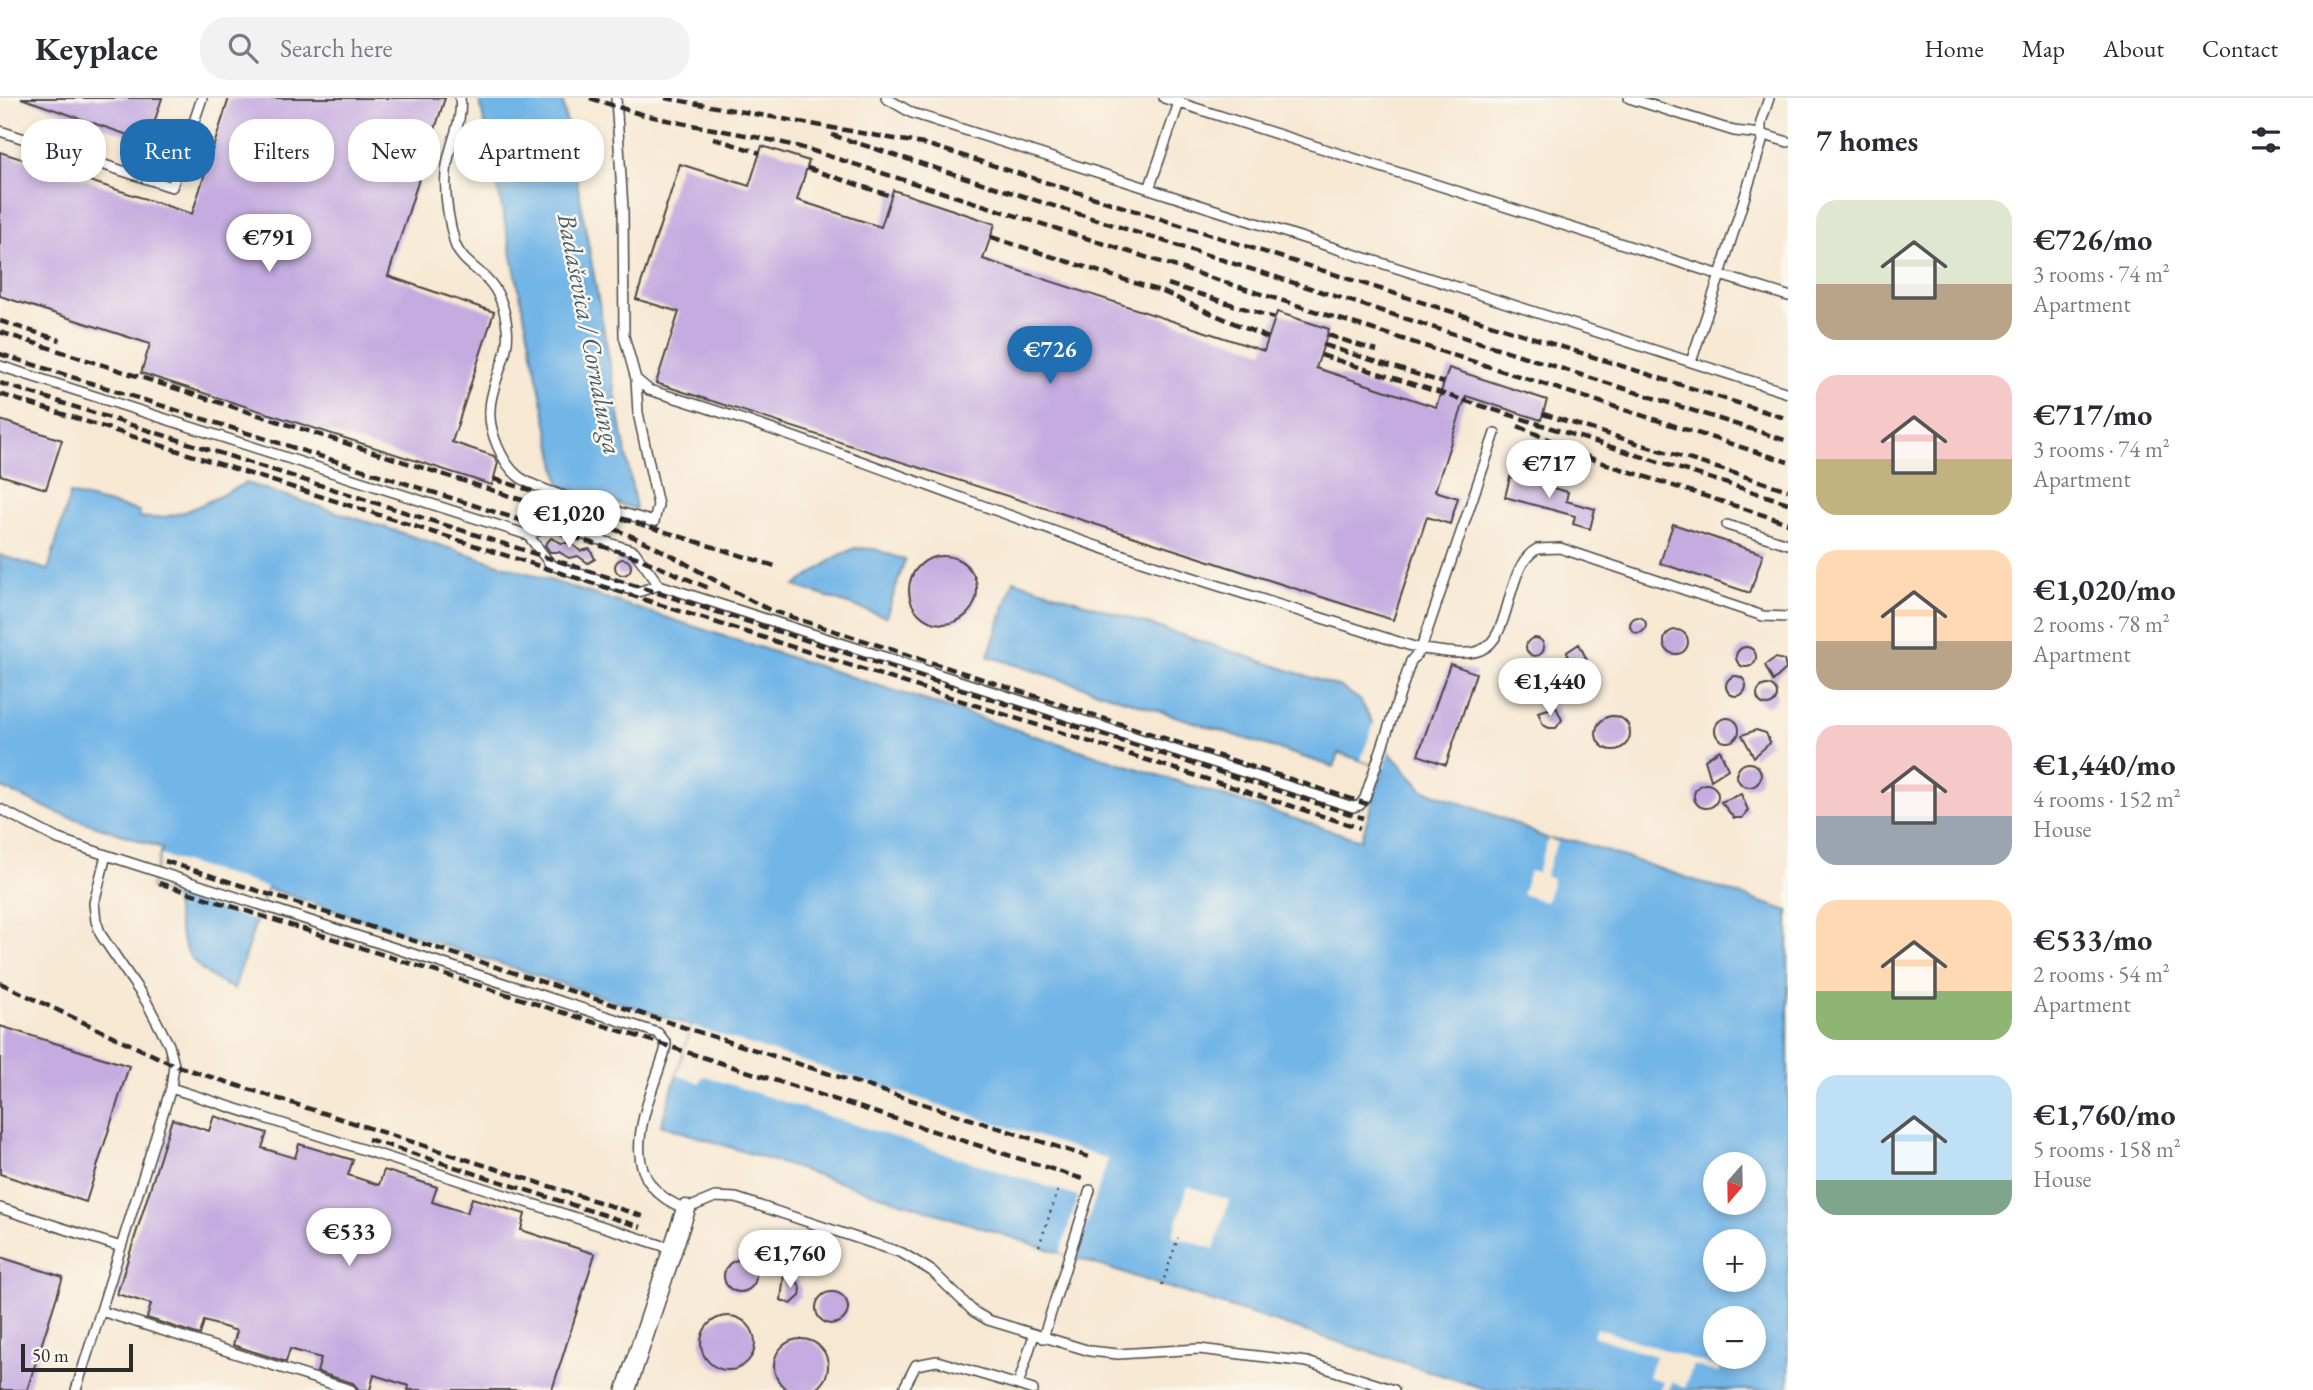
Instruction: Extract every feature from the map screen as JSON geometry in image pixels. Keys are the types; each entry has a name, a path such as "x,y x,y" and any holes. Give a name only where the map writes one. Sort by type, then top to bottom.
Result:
{"street":[{"path":"626,1390 686,1209"}],"lane":[{"path":"0,131 172,187 202,98"},
{"path":"460,98 460,119 448,160 445,187 456,245 468,263 494,287 507,326 505,354 489,410 491,426 511,469 536,485 654,522 658,505 638,413 636,379 624,336 622,208 616,98"},
{"path":"886,98 912,113 1788,393"},
{"path":"1164,98 1180,100 1788,296"},
{"path":"1629,98 1734,131 1761,134 1788,142"},
{"path":"1692,362 1762,142 1761,122 1769,98"},
{"path":"1149,189 1180,100"},
{"path":"0,366 528,535 551,565 638,592 659,585"},
{"path":"636,379 649,390 833,449 906,479 1107,550 1421,649 1474,652 1488,646 1497,634 1522,562 1528,554 1547,547 1560,548 1763,616 1788,617"},
{"path":"528,535 553,525 634,551 659,585 1353,807 1360,805 1365,798 1411,661 1421,649 1495,433"},
{"path":"1727,525 1788,544"},
{"path":"0,809 58,839 658,1033 666,1043 665,1051 637,1153 649,1182 670,1201 686,1209 715,1197 736,1198 902,1253 932,1271 980,1316 1004,1327 1038,1337 1118,1354 1199,1349 1271,1356 1307,1362 1394,1390"},
{"path":"76,1390 171,1088 174,1065 169,1045 146,1001 101,935 96,920 94,903 106,855"},
{"path":"171,1088 673,1249"},
{"path":"1018,1385 1038,1337 1090,1189"},
{"path":"0,1208 121,1247"},
{"path":"101,1311 351,1390"},
{"path":"903,1390 916,1365 937,1361 1033,1390"}],"path":[{"path":"1039,1246 1058,1189"},
{"path":"1162,1285 1178,1238"}],"water":[{"path":"479,98 562,98 566,119 483,119"},
{"name":"Badaševica / Cornalunga","path":"497,182 577,182 636,509 560,486"},
{"path":"246,483 1361,840 1383,768 1339,753 1334,767 988,656 1014,580 1340,687 1360,700 1389,752 1422,789 1502,818 1548,839 1576,841 1788,911 1788,1390 1488,1390 661,1125 692,1026 267,888 234,989 218,981 205,972 188,953 179,928 174,896 151,888 162,848 58,813 0,787 0,555 48,570 70,494 139,511 140,517 154,518 181,513"},
{"path":"855,548 874,549 905,560 886,617 795,586 836,557"}],"pier":[{"path":"1374,722 1389,752 1384,768 1361,760"},
{"path":"1548,839 1557,842 1545,876 1553,879 1546,902 1522,894 1530,871 1537,873"},
{"path":"161,855 266,887 256,921 151,888"},
{"path":"692,1026 1108,1159 1076,1258 1060,1253 1078,1196 703,1076 700,1083 677,1075"},
{"path":"1188,1186 1229,1200 1214,1249 1173,1236"},
{"path":"1596,1328 1703,1363 1703,1368 1693,1365 1685,1387 1672,1382 1669,1390 1660,1390 1663,1381 1648,1377 1655,1356 1593,1336"}],"building":[{"path":"21,98 162,98 155,119 120,119 120,132 106,127 106,119 82,119"},
{"path":"229,98 445,98 438,119 348,119 348,182 418,182 388,276 494,312 452,442 494,456 498,463 492,485 141,373 150,344 0,296 0,152 21,159 21,182 93,182 192,214 202,182 215,182 215,142"},
{"path":"762,146 809,161 797,200 881,227 893,190 995,224 983,259 1264,351 1277,312 1329,329 1316,368 1436,407 1449,368 1547,400 1541,420 1466,396 1435,491 1458,498 1450,524 1427,517 1393,620 656,383 679,312 636,299 680,164 749,186"},
{"path":"0,420 62,440 46,489 0,475"},
{"path":"1510,477 1568,492 1566,501 1595,509 1590,529 1573,524 1575,516 1505,497"},
{"path":"1673,524 1763,554 1750,593 1660,563"},
{"path":"551,538 561,543 571,543 580,551 590,549 595,559 588,563 578,556 569,558 559,552 550,552 545,545"},
{"path":"943,556 956,559 967,566 974,577 977,590 974,603 967,614 956,621 943,624 930,621 919,614 912,603 909,590 912,577 919,566 930,559"},
{"path":"623,559 631,567 623,575 615,567"},
{"path":"1635,617 1641,617 1646,625 1644,631 1635,633 1630,628 1630,622"},
{"path":"1671,630 1681,630 1688,637 1688,647 1681,654 1671,654 1664,647 1664,637"},
{"path":"1535,638 1541,641 1544,647 1541,653 1535,656 1529,653 1526,647 1529,641"},
{"path":"1579,644 1587,660 1571,666 1567,652"},
{"path":"1746,647 1753,650 1756,657 1753,664 1746,667 1739,664 1736,657 1739,650"},
{"path":"1775,658 1784,660 1786,669 1773,681 1765,665"},
{"path":"1450,664 1476,673 1446,765 1418,755"},
{"path":"1569,673 1574,683 1573,688 1552,697 1556,690 1550,692 1558,678"},
{"path":"1522,675 1530,675 1537,682 1537,690 1530,697 1522,697 1515,690 1515,682"},
{"path":"1736,676 1743,679 1746,686 1743,693 1736,696 1729,693 1726,686 1729,679"},
{"path":"1767,685 1774,688 1777,695 1774,702 1767,705 1760,702 1757,695 1760,688"},
{"path":"1556,707 1562,720 1556,728 1543,725 1538,712"},
{"path":"1613,716 1625,721 1630,733 1625,745 1613,750 1601,745 1596,733 1601,721"},
{"path":"1727,718 1735,722 1739,730 1735,738 1727,742 1719,738 1715,730 1719,722"},
{"path":"1756,730 1766,733 1770,743 1754,757 1742,735"},
{"path":"1720,750 1728,769 1711,780 1705,760"},
{"path":"1749,763 1760,770 1761,775 1754,786 1749,787 1738,780 1737,775 1744,764"},
{"path":"1706,784 1714,788 1718,796 1714,804 1706,808 1698,804 1694,796 1698,788"},
{"path":"1741,794 1748,810 1742,818 1734,818 1721,802"},
{"path":"0,1026 129,1066 86,1202 0,1174"},
{"path":"214,1116 267,1133 262,1148 295,1158 299,1144 353,1160 348,1175 379,1185 384,1170 437,1187 432,1202 467,1213 472,1198 525,1214 521,1230 595,1254 552,1390 408,1390 409,1386 374,1375 370,1390 359,1390 353,1383 317,1372 321,1358 290,1349 286,1362 233,1345 237,1331 204,1321 200,1335 147,1318 151,1304 117,1294 172,1119 209,1131"},
{"path":"0,1257 63,1277 27,1390 0,1390"},
{"path":"740,1260 752,1264 756,1276 752,1288 740,1292 728,1288 724,1276 728,1264"},
{"path":"784,1275 797,1281 801,1289 800,1296 791,1304 781,1300"},
{"path":"832,1292 844,1296 848,1308 844,1320 832,1324 820,1320 816,1308 820,1296"},
{"path":"733,1316 743,1320 751,1328 755,1343 751,1358 743,1366 723,1370 713,1366 705,1358 701,1338 705,1328 713,1320"},
{"path":"791,1341 811,1341 820,1347 826,1356 826,1376 820,1385 811,1391 791,1391 782,1385 776,1376 776,1356 782,1347"}],"railway":[{"path":"590,98 643,115"},
{"path":"665,98 929,145 1788,419"},
{"path":"634,112 810,150 1788,462"},
{"path":"832,135 1788,441"},
{"path":"713,138 760,153"},
{"path":"807,168 891,196"},
{"path":"991,237 1163,292 1268,338"},
{"path":"1168,284 1274,318"},
{"path":"0,321 60,340"},
{"path":"0,332 619,531 658,548 770,610 1367,804"},
{"path":"1328,335 1377,351"},
{"path":"1324,345 1444,383"},
{"path":"0,354 636,557 711,589"},
{"path":"1321,355 1788,503"},
{"path":"0,383 1363,818"},
{"path":"0,394 1360,828"},
{"path":"1543,414 1788,490"},
{"path":"1518,426 1597,461 1788,523"},
{"path":"494,479 558,499"},
{"path":"550,496 778,567"},
{"path":"165,861 1089,1157"},
{"path":"159,883 1083,1179"},
{"path":"0,983 174,1065 645,1217"},
{"path":"368,1139 641,1227"}]}
